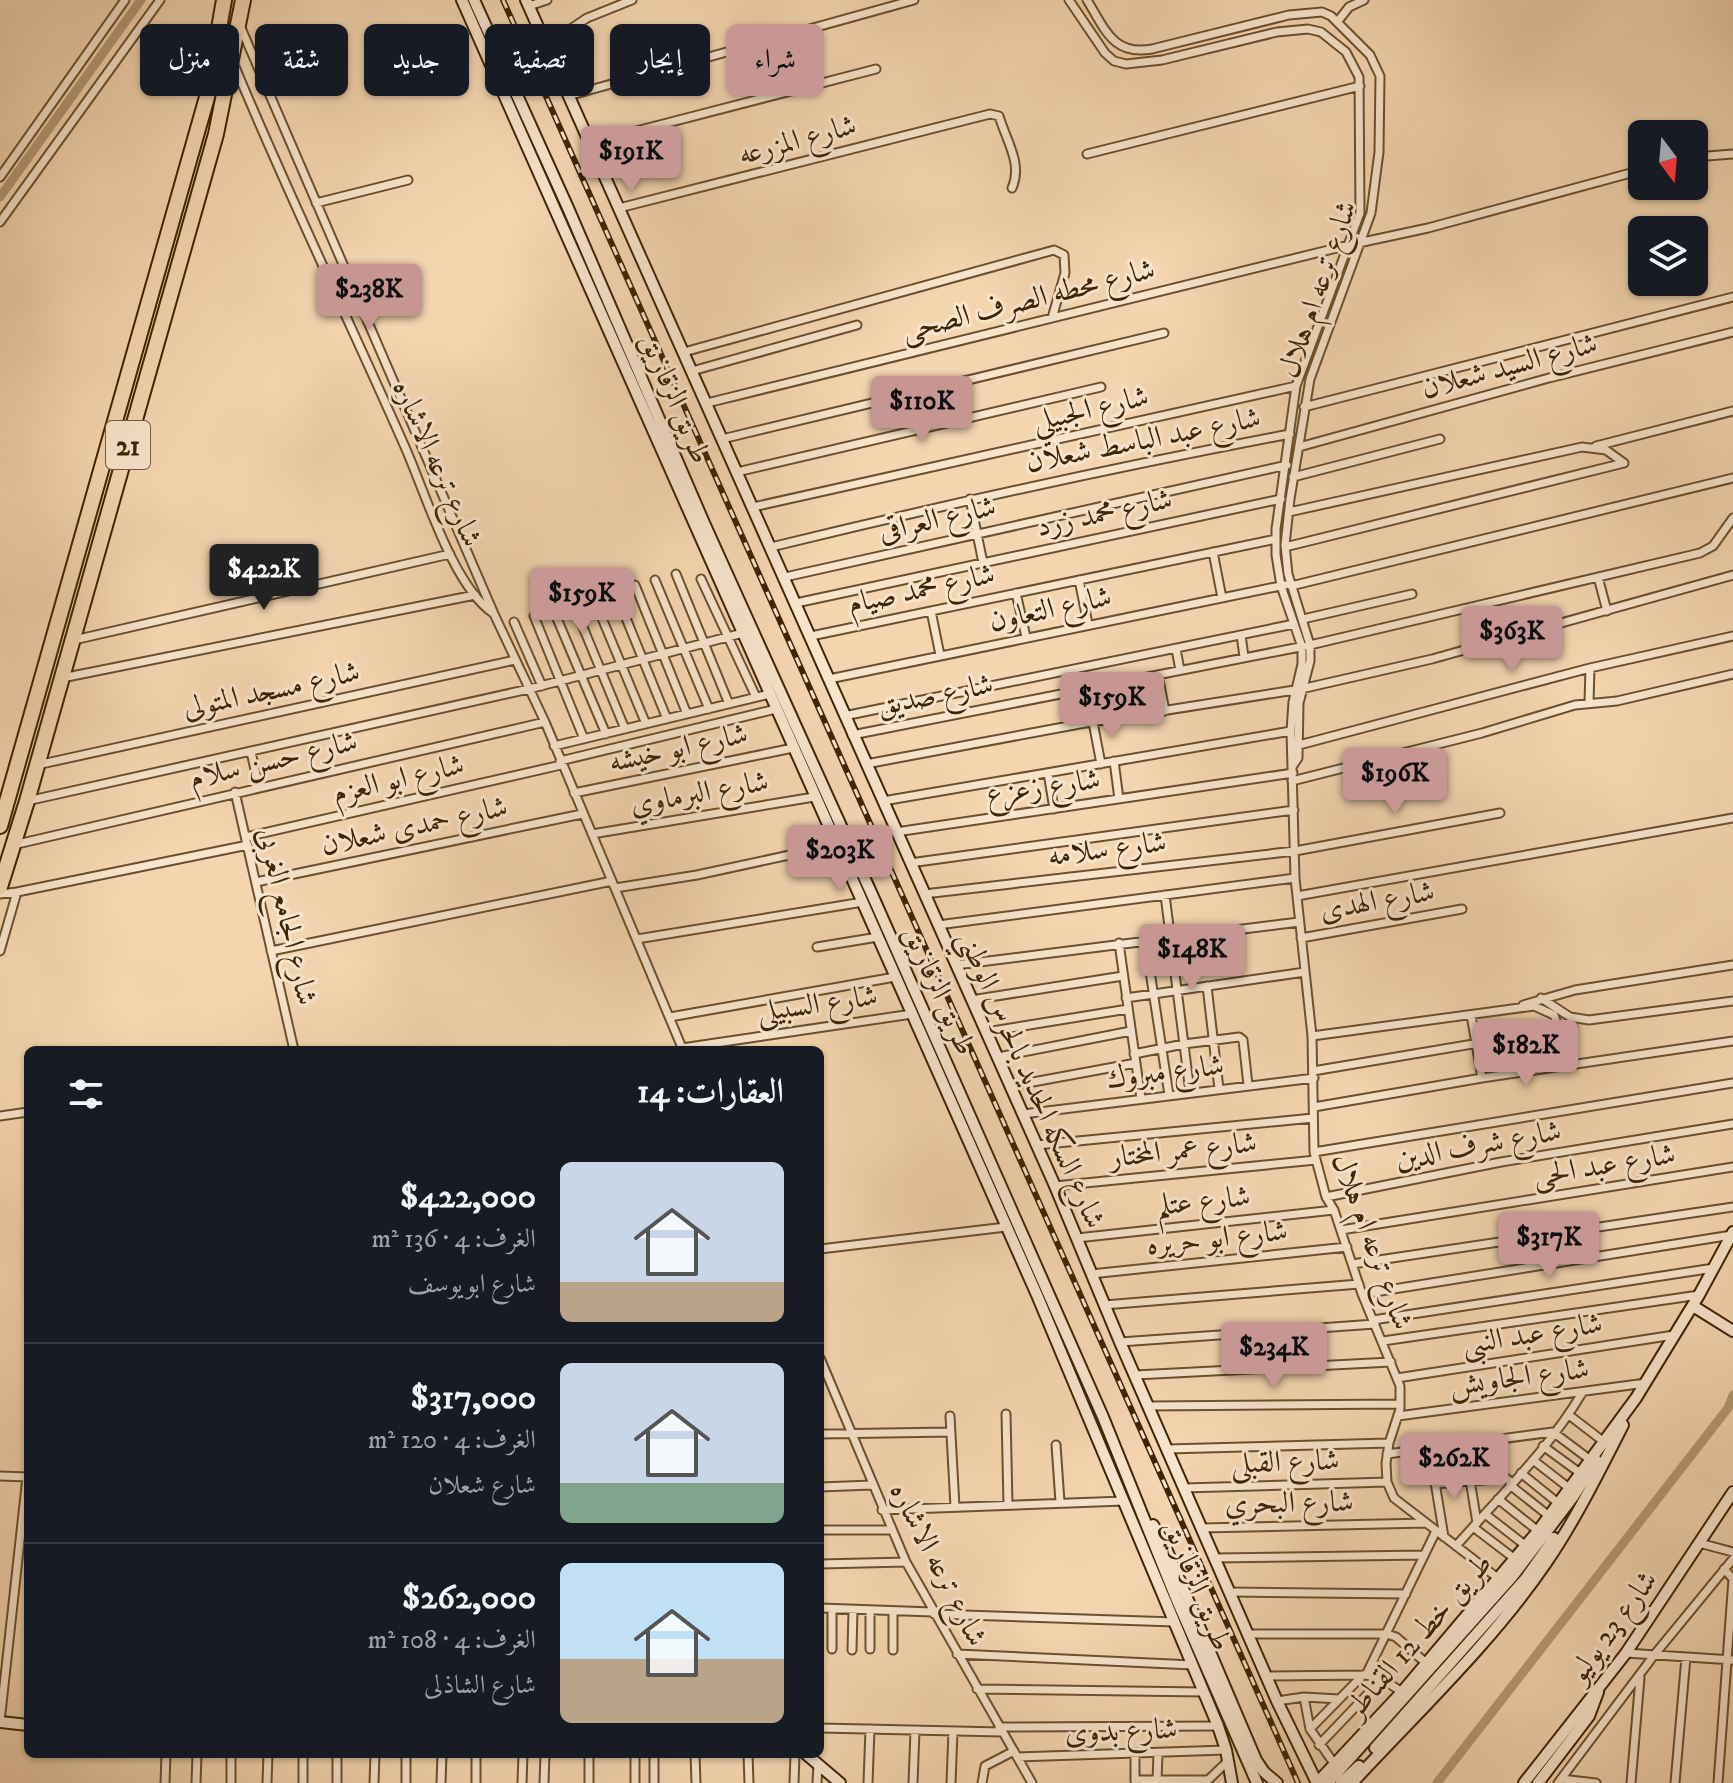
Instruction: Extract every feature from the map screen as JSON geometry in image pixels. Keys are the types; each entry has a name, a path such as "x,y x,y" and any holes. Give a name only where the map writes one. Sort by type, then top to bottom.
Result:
{"highway":[{"name":"21","path":"0,826 207,97 224,0"},
{"name":"21","path":"239,25 243,0"},
{"name":"21","path":"0,887 27,801 225,96"}],"main road":[{"name":"طريق الزقازيق","path":"462,0 546,174 704,523 782,713 1121,1461 1257,1783"},
{"name":"طريق الزقازيق","path":"474,0 743,633 770,694 782,713 814,797 985,1166 1006,1227 1218,1726 1232,1783"},
{"name":"شارع السكه الحديد بالحرس الوطني","path":"528,3 536,24"},
{"name":"شارع السكه الحديد بالحرس الوطني","path":"568,96 1011,1086 1277,1701 1320,1781"},
{"name":"طريق خط 12 القناطر","path":"1320,1781 1499,1579 1589,1459 1610,1438 1693,1306 1732,1234"},
{"path":"1693,1306 1728,1328"},
{"path":"1320,1781 1361,1749 1512,1577 1573,1497 1610,1438"},
{"path":"1341,1783 1365,1760 1526,1578 1558,1532 1610,1438"},
{"name":"طريق خط 12 القناطر","path":"1352,1783 1485,1640 1545,1565 1600,1475 1610,1438"},
{"path":"1109,1466 1121,1461"},
{"name":"شارع 23 يوليو","path":"1524,1783 1626,1653 1733,1492"},
{"path":"1147,1523 1155,1527 1164,1544 1256,1760 1277,1783"},
{"path":"1538,1783 1594,1707 1598,1688"},
{"path":"0,1722 24,1725"},
{"path":"811,1758 840,1783"}],"street":[{"path":"0,177 125,0"},
{"path":"0,222 160,0"},
{"path":"216,0 224,0"},
{"path":"528,3 547,0"},
{"path":"578,24 632,0"},
{"path":"594,89 914,0"},
{"name":"شارع ترعه ام هلال","path":"1069,0 1096,42 1114,61 1126,64 1277,32 1308,29 1321,32 1346,52 1357,68 1360,86 1361,200 1357,224 1296,386 1276,539 1281,586 1294,624 1306,646"},
{"path":"1087,0 1115,43 1130,51 1152,49 1289,15 1322,12 1338,21 1349,7 1364,0"},
{"name":"شارع ترعه ام هلال","path":"1338,21 1370,55 1380,76 1376,183 1369,223 1315,366 1304,407 1293,477 1285,547 1310,661 1298,690 1291,731 1295,878 1312,1036 1315,1156 1326,1197 1334,1210 1362,1294 1401,1392 1387,1454 1387,1482"},
{"name":"شارع ترعه الاشاره","path":"239,25 494,614 545,722 682,1046"},
{"path":"590,143 876,69"},
{"name":"شارع ترعه الاشاره","path":"239,76 450,554 475,595 494,614"},
{"path":"1087,154 1360,86"},
{"name":"شارع المزرعه","path":"619,208 987,114 999,116 1015,161 1017,177 1012,188"},
{"path":"1708,156 1733,154"},
{"name":"شارع محطه الصرف الصحى","path":"707,403 1428,228 1628,174"},
{"path":"316,203 408,180"},
{"path":"684,352 1054,250 1064,255 1066,266 1052,318"},
{"path":"1334,288 1345,287"},
{"path":"1304,407 1733,297"},
{"path":"692,371 857,325"},
{"name":"شارع السيد شعلان","path":"1299,447 1549,378 1733,332"},
{"path":"722,439 1164,333"},
{"name":"شارع الجبيلي","path":"753,507 1296,386"},
{"path":"737,472 1101,387"},
{"path":"1289,512 1593,447 1733,411"},
{"name":"شارع عبد الباسط شعلان","path":"771,547 1134,463 1290,434"},
{"path":"1293,477 1440,439"},
{"path":"1285,547 1624,463 1606,450 1593,447"},
{"name":"شارع العراقى","path":"785,577 1287,465"},
{"name":"شارع التعاون","path":"829,679 1291,585 1733,478"},
{"path":"970,499 983,563"},
{"name":"شارع محمد زرد","path":"796,603 1281,499"},
{"name":"شارع صديق","path":"852,735 1306,646 1598,577 1707,550 1717,542 1733,518"},
{"name":"شارع محمد صيام","path":"811,636 1276,539"},
{"path":"1213,552 1222,598"},
{"path":"72,640 450,554"},
{"path":"676,574 729,704"},
{"path":"866,764 1093,722 1298,690 1432,659 1733,575"},
{"path":"1598,577 1607,611"},
{"path":"701,579 756,697"},
{"path":"655,580 709,709"},
{"path":"1079,580 1088,624"},
{"path":"635,585 687,714"},
{"path":"615,591 667,719"},
{"path":"1016,593 1026,637"},
{"path":"1303,619 1412,594"},
{"path":"60,679 475,595"},
{"path":"594,599 646,724"},
{"path":"573,603 625,729"},
{"path":"553,609 606,734"},
{"path":"931,611 940,655"},
{"path":"534,616 584,739"},
{"path":"514,622 542,686"},
{"path":"844,716 1294,624"},
{"path":"27,801 542,686 743,633"},
{"path":"1241,635 1244,657"},
{"path":"1299,745 1590,668 1733,636"},
{"path":"1176,649 1180,670"},
{"name":"شارع مسجد المتولى","path":"37,765 515,660"},
{"path":"1589,703 1590,668"},
{"name":"شارع زعزع","path":"896,832 1292,774 1589,703 1617,701 1733,674"},
{"path":"1158,675 1165,711"},
{"name":"شارع ترعه ام هلال","path":"1292,774 1299,745 1298,690"},
{"path":"554,746 770,694"},
{"path":"952,694 957,714"},
{"name":"شارع ابو العزم","path":"0,894 247,841 561,763 782,713"},
{"name":"شارع حسن سلام","path":"12,845 545,722"},
{"path":"1093,722 1101,764"},
{"path":"883,801 1291,731"},
{"name":"شارع ابو خيشه","path":"574,793 793,748"},
{"path":"251,752 259,787"},
{"path":"1114,761 1119,799"},
{"path":"1048,773 1054,809"},
{"name":"شارع الجامع الغربى","path":"235,792 293,1046"},
{"name":"شارع البرماوي","path":"592,834 814,797"},
{"path":"910,863 1294,810"},
{"name":"شارع سلامه","path":"924,894 1295,851 1500,813"},
{"name":"شارع حمدى شعلان","path":"256,882 582,814"},
{"path":"1297,896 1733,818"},
{"path":"271,951 614,885 722,870 836,845"},
{"path":"938,925 1295,878"},
{"path":"0,951 17,892"},
{"path":"1165,895 1190,1092"},
{"path":"637,939 863,902"},
{"name":"شارع الهدى","path":"1301,938 1462,909"},
{"path":"956,965 1168,936 1299,922"},
{"path":"817,947 878,937"},
{"path":"1145,939 1169,1095"},
{"path":"1119,943 1141,1099"},
{"path":"1515,1008 1541,998 1603,985 1733,965"},
{"path":"1126,998 1305,972"},
{"path":"971,1000 1123,976"},
{"path":"670,1017 895,977"},
{"path":"1207,986 1219,1089"},
{"path":"1541,998 1570,1017 1589,1020 1733,1001"},
{"path":"1312,1036 1534,1006 1554,1015 1559,1029"},
{"path":"986,1032 1128,1009"},
{"name":"شارع السبيلى","path":"703,1046 912,1014"},
{"path":"1471,1015 1482,1078"},
{"name":"شارع مبروك","path":"1023,1114 1313,1075 1573,1027"},
{"path":"998,1057 1131,1031"},
{"path":"1134,1054 1213,1039 1242,1038 1248,1085"},
{"path":"1314,1107 1482,1078 1733,1041"},
{"path":"1011,1086 1136,1063"},
{"name":"شارع عمر المختار","path":"1055,1186 1315,1156 1733,1083"},
{"path":"0,1116 24,1113"},
{"path":"1037,1145 1313,1118"},
{"name":"شارع شرف الدين","path":"1326,1197 1501,1162 1733,1124"},
{"name":"شارع عبد الحى","path":"1341,1230 1733,1167"},
{"path":"1352,1264 1733,1207"},
{"name":"شارع عتلم","path":"1077,1238 1334,1210"},
{"path":"824,1249 1006,1227"},
{"path":"1362,1294 1732,1234"},
{"name":"شارع ابو حريره","path":"1091,1274 1347,1247"},
{"path":"1120,1342 1374,1322 1714,1268"},
{"path":"1104,1305 1359,1284"},
{"path":"1383,1341 1699,1295"},
{"name":"شارع عبد النبى","path":"1397,1378 1674,1335"},
{"path":"1135,1375 1391,1362"},
{"name":"شارع ترعه الاشاره","path":"824,1367 906,1562 1032,1783"},
{"name":"شارع الجاويش","path":"1398,1416 1646,1383"},
{"path":"824,1389 833,1388"},
{"path":"1456,1546 1533,1460 1569,1415 1582,1393"},
{"path":"1148,1406 1400,1404"},
{"path":"1006,1414 1008,1505"},
{"path":"1569,1415 1610,1438"},
{"path":"950,1416 955,1507"},
{"path":"824,1434 951,1432"},
{"path":"1387,1454 1553,1432 1589,1459"},
{"path":"1167,1449 1389,1443"},
{"path":"1056,1445 1060,1502"},
{"path":"1543,1446 1580,1473"},
{"path":"1533,1460 1569,1488"},
{"path":"1433,1470 1444,1537"},
{"path":"1521,1473 1558,1503"},
{"path":"0,1476 24,1477"},
{"path":"1435,1484 1506,1478 1549,1516"},
{"path":"1470,1480 1475,1525 1515,1559"},
{"path":"1387,1482 1394,1498 1499,1579"},
{"name":"شارع القبلى","path":"1184,1488 1387,1482"},
{"path":"824,1487 872,1485"},
{"path":"1498,1499 1538,1531"},
{"path":"882,1510 1124,1501"},
{"path":"1485,1514 1526,1546"},
{"name":"شارع البحري","path":"1202,1528 1426,1523"},
{"path":"0,1722 24,1527"},
{"path":"824,1530 891,1530"},
{"path":"1310,1729 1365,1675 1436,1531"},
{"path":"1699,1543 1733,1552"},
{"path":"1215,1558 1424,1555"},
{"name":"شارع 23 يوليو","path":"1559,1781 1655,1654 1733,1559"},
{"path":"824,1564 906,1562"},
{"path":"1718,1783 1730,1659 1733,1579 1724,1569"},
{"path":"1230,1592 1406,1594"},
{"path":"824,1608 1175,1622"},
{"path":"832,1609 832,1649"},
{"path":"852,1650 853,1610"},
{"path":"870,1610 870,1649"},
{"path":"893,1611 893,1650"},
{"path":"1248,1634 1387,1634 1396,1637 1426,1663"},
{"path":"1626,1653 1730,1659"},
{"path":"957,1654 1193,1665"},
{"path":"1675,1783 1686,1657"},
{"path":"1267,1676 1365,1675 1382,1679 1402,1692"},
{"path":"1631,1783 1640,1675"},
{"path":"1319,1745 1382,1679"},
{"path":"977,1689 1204,1692"},
{"path":"1277,1701 1304,1697 1339,1699"},
{"path":"1304,1697 1310,1729 1335,1765"},
{"path":"824,1728 953,1731 1218,1726"},
{"path":"868,1783 870,1729"},
{"path":"913,1783 915,1731"},
{"path":"951,1783 953,1731"},
{"path":"982,1783 985,1766 1015,1754"},
{"name":"شارع بدوى","path":"1015,1754 1227,1756"},
{"path":"1157,1781 1158,1754"},
{"path":"1135,1755 1135,1781 1207,1781 1227,1756"},
{"path":"165,1783 166,1758"},
{"path":"196,1783 197,1758"},
{"path":"231,1758 231,1783"},
{"path":"267,1783 268,1758"},
{"path":"303,1758 303,1783"},
{"path":"337,1758 337,1783"},
{"path":"374,1783 375,1758"},
{"path":"406,1758 406,1783"},
{"path":"441,1783 442,1758"},
{"path":"476,1758 476,1783"},
{"path":"522,1783 523,1758"},
{"path":"544,1783 545,1758"},
{"path":"589,1758 589,1783"},
{"path":"635,1758 635,1783"},
{"path":"654,1758 654,1783"},
{"path":"695,1758 696,1783"},
{"path":"748,1758 749,1783"},
{"path":"794,1783 795,1758"},
{"path":"817,1783 818,1764"},
{"path":"1559,1781 1596,1783"}],"waterway":[{"path":"0,197 141,0"},
{"path":"1437,1783 1728,1408 1733,1395"}],"railway":[{"path":"503,0 1298,1783"}]}
